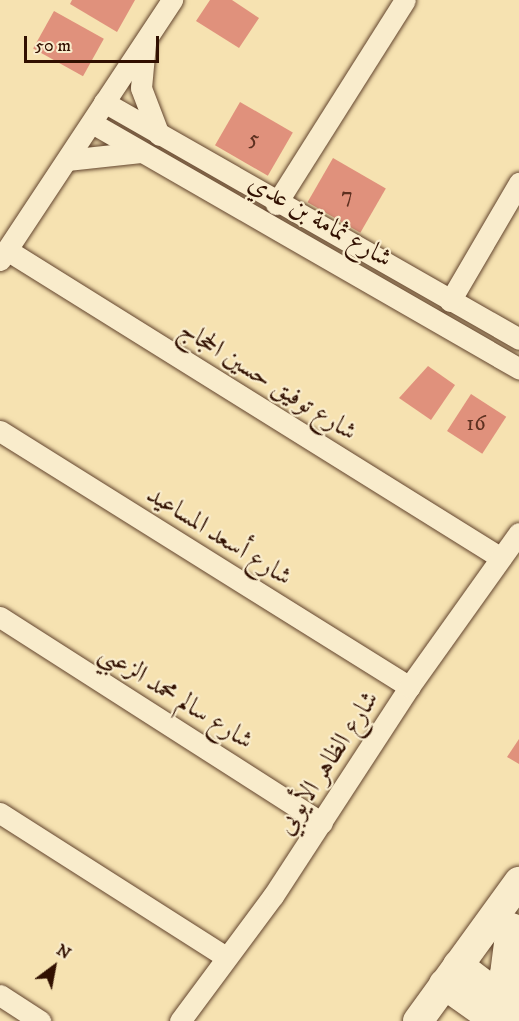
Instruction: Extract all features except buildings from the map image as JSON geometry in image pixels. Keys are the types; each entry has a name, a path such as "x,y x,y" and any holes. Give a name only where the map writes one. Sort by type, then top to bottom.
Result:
{"street":[{"path":"3,255 172,0"},
{"path":"276,204 405,0"},
{"path":"146,38 141,88 160,136"},
{"name":"شارع ثمامة بن عدي","path":"104,102 276,204 519,339"},
{"name":"شارع ثمامة بن عدي","path":"92,123 519,369"},
{"path":"67,160 141,152"},
{"path":"450,301 519,183"},
{"name":"شارع توفيق حسين الحجاج","path":"3,255 501,558"},
{"name":"شارع أسعد المساعيد","path":"0,431 409,687"},
{"name":"شارع الظاهر الأيوبي","path":"180,1021 322,823 409,687 519,533"},
{"name":"شارع سالم محمد الزعبي","path":"0,618 322,823"},
{"path":"0,813 226,957"},
{"path":"440,1021 459,980 519,882"},
{"path":"418,1021 515,922"},
{"path":"509,1013 505,974 515,922"},
{"path":"459,980 509,1013"},
{"path":"3,999 40,1021"}]}
